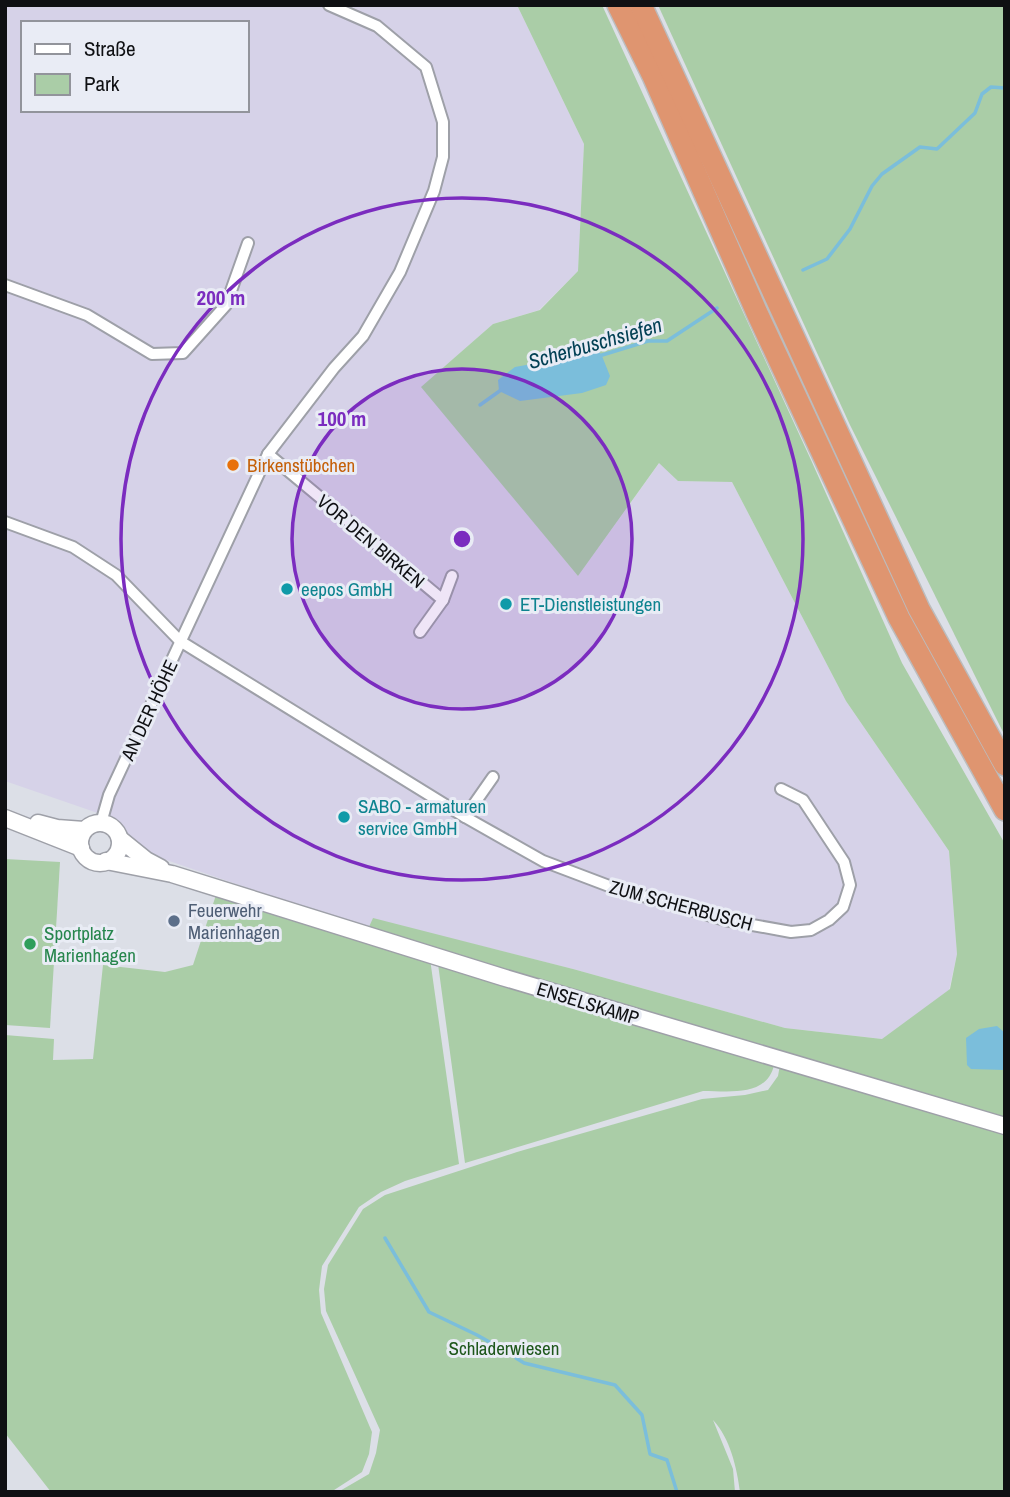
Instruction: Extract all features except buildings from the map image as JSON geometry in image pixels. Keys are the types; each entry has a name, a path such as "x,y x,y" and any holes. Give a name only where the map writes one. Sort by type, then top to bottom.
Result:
{"highway":[{"path":"618,5 653,76 757,313 899,618 1005,810"},
{"path":"641,5 919,608 1005,765"}],"main road":[{"name":"ENSELSKAMP","path":"5,816 57,828 84,830 101,823 110,825 120,839 146,860 172,874"},
{"name":"ENSELSKAMP","path":"5,816 81,848 90,860 172,874 502,977 1005,1126"},
{"path":"81,848 84,830"},
{"path":"106,861 117,853 120,839"}],"street":[{"path":"180,641 268,454 334,368 363,337 400,272 434,191 443,157 443,122 426,67 377,26 329,5"},
{"path":"5,285 87,315 152,354 183,353 226,305 248,243"},
{"name":"VOR DEN BIRKEN","path":"268,454 443,600"},
{"name":"AN DER HÖHE","path":"5,522 73,547 116,575 180,641 110,795 101,823"},
{"name":"VOR DEN BIRKEN","path":"420,632 443,600 452,576"},
{"name":"ZUM SCHERBUSCH","path":"180,641 465,817 543,861 609,886 725,920 791,932 811,930 829,920 843,907 850,885 845,862 803,800 781,789"},
{"path":"465,817 493,777"}],"shaded area":[{"path":"5,5 517,5 584,144 578,271 539,310 493,324 422,387 578,576 660,462 678,481 732,482 846,701 949,851 957,954 949,990 883,1039 785,1028 573,969 373,919 368,929 146,853 126,834 118,820 5,781"}],"green space":[{"path":"517,5 602,5 902,663 1005,844 1005,1117 776,1052 368,929 373,918 573,969 785,1028 882,1039 950,989 957,954 949,851 846,701 732,482 678,481 659,463 578,576 421,387 493,324 540,310 578,271 584,144"},
{"path":"658,5 1005,5 1005,736 850,425"},
{"name":"Sportplatz Marienhagen","path":"5,859 60,862 50,1028 5,1025"},
{"path":"216,895 430,959 459,1164 405,1181 381,1192 359,1207 322,1266 319,1290 321,1313 372,1432 369,1454 362,1472 331,1492 51,1492 5,1433 5,1035 54,1039 53,1060 93,1059 103,965 165,972 193,965"},
{"path":"438,964 774,1065 764,1083 756,1087 735,1091 703,1091 465,1163"},
{"name":"Schladerwiesen","path":"780,1065 1005,1129 1005,1492 740,1492 732,1454 724,1435 713,1420 733,1469 735,1492 338,1492 369,1474 380,1430 326,1311 324,1289 328,1265 363,1209 385,1195 517,1152 702,1099 768,1090 778,1076"}],"water":[{"path":"596,347 610,376 606,385 582,393 520,401 499,391 498,380 515,367 575,356"},
{"path":"997,1026 1005,1033 1005,1070 971,1069 967,1065 966,1038 979,1029"}],"waterway":[{"name":"Scherbuschsiefen","path":"803,270 827,259 850,229 872,186 882,174 920,147 937,149 975,113 982,94 991,87 1005,88"},
{"name":"Scherbuschsiefen","path":"599,356 648,341 667,341 717,308"},
{"name":"Scherbuschsiefen","path":"480,405 501,390"},
{"path":"385,1238 429,1312 502,1349"},
{"path":"516,1358 524,1363 615,1385 642,1415 650,1454 667,1460 677,1492"}],"place":[{"name":"Birkenstübchen","path":"233,465"},
{"name":"eepos GmbH","path":"287,589"},
{"name":"ET-Dienstleistungen","path":"506,604"},
{"name":"SABO - armaturen service GmbH","path":"344,817"},
{"name":"Feuerwehr Marienhagen","path":"174,921"},
{"name":"Sportplatz Marienhagen","path":"30,944"}]}
